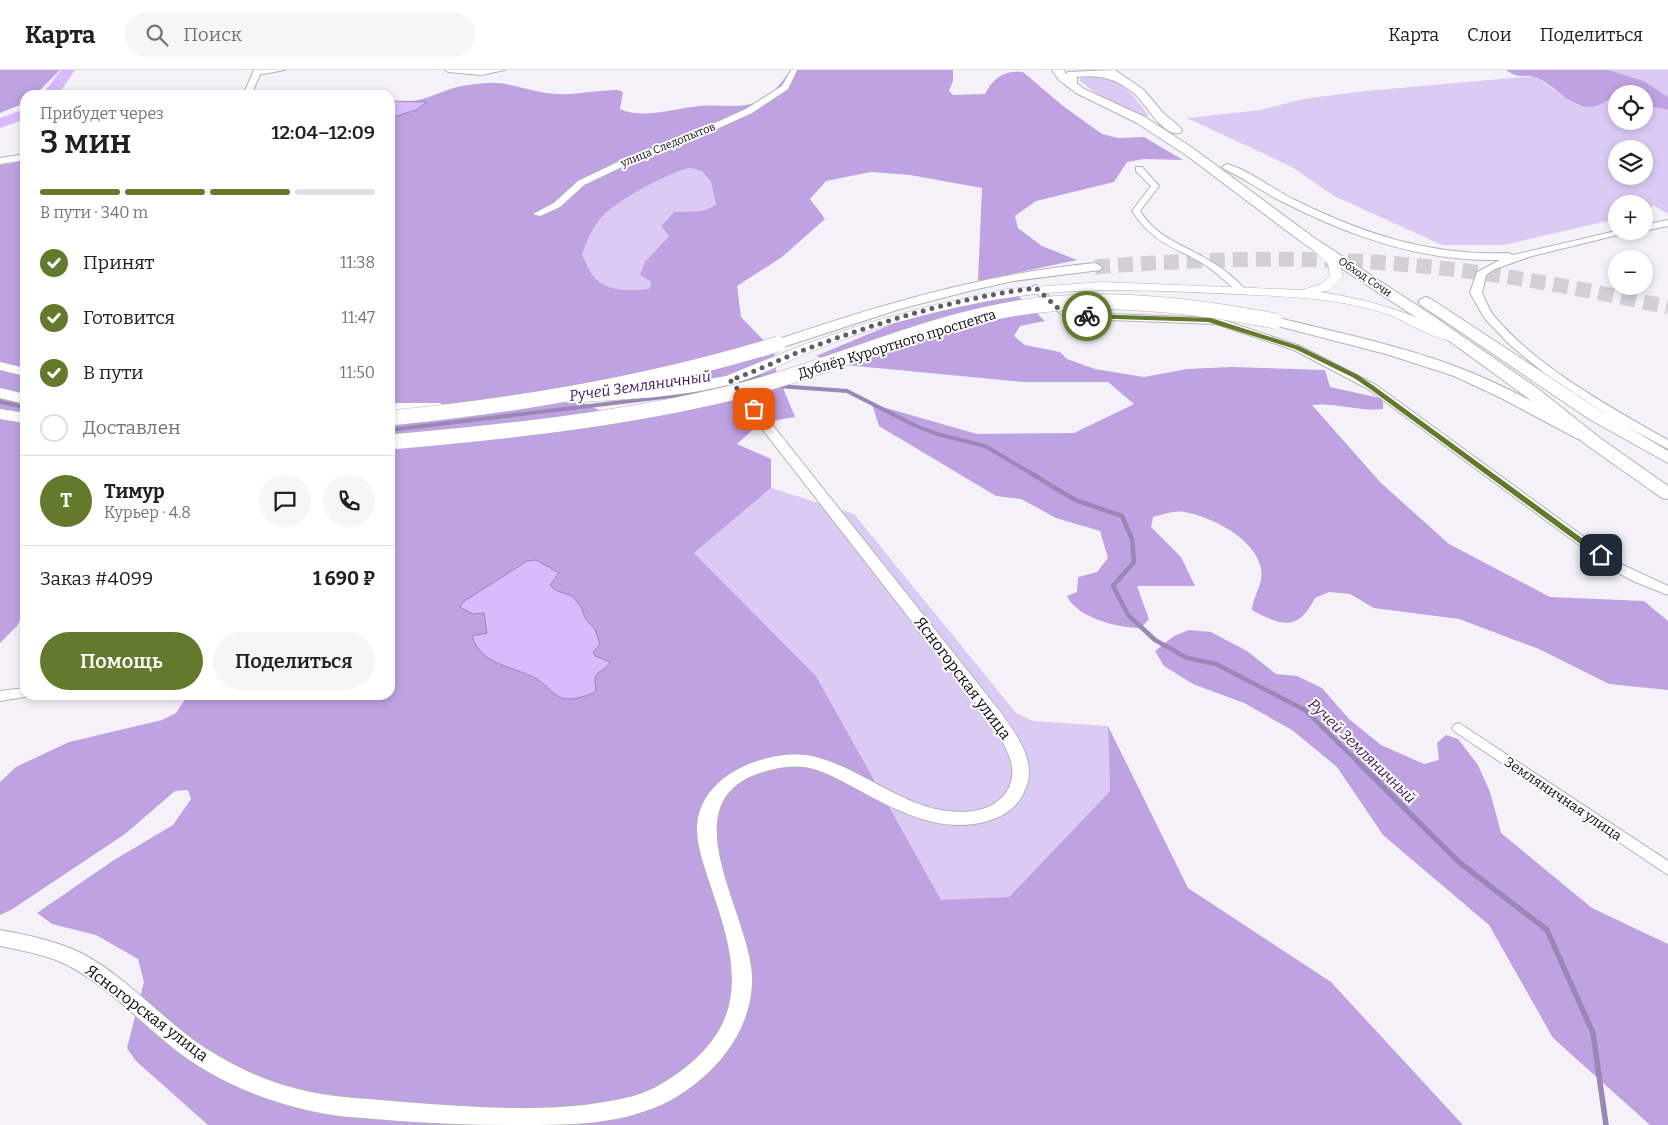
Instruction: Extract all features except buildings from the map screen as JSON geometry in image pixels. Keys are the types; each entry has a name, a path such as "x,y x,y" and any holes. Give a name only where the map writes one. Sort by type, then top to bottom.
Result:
{"highway":[{"name":"Обход Сочи","path":"1058,70 1071,84 1089,96 1128,113 1154,128 1308,240 1531,392 1594,442 1668,494"},
{"name":"Обход Сочи","path":"1108,70 1123,79 1145,97 1165,122 1371,268"},
{"path":"1071,84 1072,74 1088,71 1101,72 1123,79"},
{"path":"1371,268 1595,414 1668,458"},
{"path":"1371,268 1668,478"}],"main road":[{"path":"1300,292 1325,287 1337,277 1334,263 1308,240"},
{"path":"395,417 502,405 629,383 703,367 955,288 1036,273 1095,267"},
{"path":"395,406 460,407 596,397 701,386 752,373 811,347 885,324 975,299 1036,288 1132,286 1300,292 1373,304 1429,326 1460,343"},
{"name":"Дублёр Курортного проспекта","path":"395,442 500,432 691,401 802,374 970,318 1032,306 1092,301 1156,302 1215,310 1275,322 1378,347 1446,368 1508,395 1594,442"},
{"path":"0,366 20,371"},
{"path":"0,393 20,398"},
{"path":"0,414 20,417"}],"street":[{"path":"249,90 258,71 282,70"},
{"path":"448,70 475,73 502,70"},
{"name":"улица Следопытов","path":"537,214 557,205 581,183 625,162 676,144 749,111 785,87 794,70"},
{"path":"0,161 20,158"},
{"path":"1227,167 1298,206 1408,248 1433,254 1465,257 1527,254"},
{"path":"1139,169 1155,186 1136,212 1146,226 1167,244 1210,265 1241,290"},
{"path":"1653,226 1668,223"},
{"path":"1608,236 1527,254 1495,266 1481,274 1478,278 1475,291 1477,299 1488,317 1527,354 1615,414 1668,444"},
{"path":"1036,288 1061,311 1075,315 1208,320 1307,352 1356,376 1372,387 1617,566 1638,579 1668,591"},
{"name":"Ясногорская улица","path":"0,938 42,947 76,959 115,986 197,1055 255,1086 322,1104 517,1121 584,1116 642,1104 690,1078 713,1055 732,1024 742,988 740,952 711,852 706,827 714,801 726,783 743,771 766,764 795,761 812,762 829,767 908,808 937,818 967,819 992,814 1010,802 1020,787 1023,766 1017,749 996,718 730,380"},
{"path":"0,696 20,694"},
{"name":"Земляничная улица","path":"1459,728 1668,869"}],"shaded area":[{"path":"0,70 60,70 40,90 20,90 20,105 0,113"},
{"path":"790,70 953,70 953,81 949,91 953,95 985,94 1000,76 1010,72 1023,72 1063,106 1102,134 1118,138 1144,137 1183,160 1144,159 1127,162 1114,182 1036,201 1015,216 1018,228 1042,246 1077,260 978,281 982,188 910,175 871,172 826,181 810,199 825,219 782,257 737,286 741,317 774,351 776,371 795,417 760,423 737,444 771,459 771,488 694,553 816,676 941,900 1009,897 1110,791 1108,726 1188,888 1331,982 1463,1125 208,1125 136,1061 127,1048 144,982 138,959 96,935 52,924 37,913 114,860 173,825 191,799 188,790 175,791 125,834 11,910 0,915 0,782 16,767 69,742 162,720 176,713 185,700 395,700 395,102 412,101 450,89 476,84 495,83 557,94 618,90 623,92 620,109 629,112 649,113 700,106 750,104 767,96","holes":["690,168 702,171 711,182 716,205 702,211 674,212 661,226 669,236 645,262 640,275 651,282 650,288 622,290 607,286 596,279 582,255 590,234 602,217 618,203 670,175","674,395 663,414 617,418 583,403 583,398"]},
{"path":"1506,70 1608,70 1644,81 1650,85 1608,85 1608,100 1588,107 1570,101 1545,82 1535,77 1516,75"},
{"path":"1608,70 1668,70 1668,97 1653,87 1653,85"},
{"path":"1086,75 1108,79 1123,86 1149,116 1144,116 1098,95 1080,81 1080,78"},
{"path":"1534,76 1578,106 1608,100 1608,130 1653,130 1653,107 1668,110 1668,214 1653,205 1653,195 1608,195 1608,221 1504,245 1442,245 1334,196 1290,166 1187,118 1260,110 1303,99 1366,91"},
{"path":"1653,87 1668,97 1668,110 1653,107"},
{"path":"395,101 427,102 416,110 395,116"},
{"path":"20,162 20,620 0,643 0,165"},
{"path":"690,168 702,171 711,182 716,205 702,211 674,212 661,226 669,236 645,262 651,282 650,288 622,290 608,286 596,279 582,255 595,225 608,210 643,188"},
{"path":"1017,295 1045,321 1020,326 1014,336 1025,345 1060,352 1067,359 1095,369 1144,377 1187,369 1232,367 1325,370 1330,387 1380,398 1383,402 1383,409 1375,410 1320,404 1312,405 1381,483 1449,544 1550,597 1644,601 1668,621 1668,690 1609,684 1539,649 1459,619 1374,608 1350,594 1329,592 1315,598 1309,609 1295,621 1288,623 1272,620 1252,610 1262,575 1257,558 1251,548 1242,539 1219,524 1207,518 1184,512 1173,512 1153,517 1151,527 1181,557 1195,586 1137,586 1149,619 1141,628 1110,624 1089,616 1072,604 1067,596 1077,592 1078,577 1097,572 1108,558 1100,531 1056,518 1021,499 996,496 879,426 872,404 977,434 1074,433 1134,404 1108,382 1023,382 846,365 816,356 916,314"},
{"path":"771,488 854,514 1016,713 1033,721 1108,726 1110,791 1009,897 941,901 816,676 694,553"},
{"path":"536,560 559,573 550,585 555,590 572,596 581,607 586,620 595,629 600,644 593,652 595,656 610,662 607,667 596,675 596,691 589,695 580,698 562,698 528,674 491,660 483,654 472,636 487,633 484,613 473,614 460,607 463,602 527,561"},
{"path":"1189,630 1211,632 1247,651 1276,674 1297,676 1322,688 1349,719 1381,745 1424,764 1439,760 1437,743 1446,735 1458,739 1478,765 1490,792 1501,833 1592,908 1668,944 1668,1125 1650,1125 1553,1038 1489,925 1383,835 1337,767 1292,730 1244,703 1193,684 1164,666 1155,651 1174,636"}],"waterway":[{"path":"54,90 68,70"},
{"path":"0,123 20,116"},
{"name":"Ручей Земляничный","path":"709,390 759,377 764,380"},
{"name":"Ручей Земляничный","path":"778,386 847,391 916,426 937,434 985,446 1034,475"},
{"name":"Ручей Земляничный","path":"395,429 697,393"},
{"name":"Ручей Земляничный","path":"0,402 20,406"},
{"name":"Ручей Земляничный","path":"1032,474 1075,500 1122,516 1132,539 1134,562 1113,586 1128,615 1155,640 1187,658 1216,664 1305,710 1358,762"},
{"name":"Ручей Земляничный","path":"1357,761 1460,863 1547,930 1593,1033 1606,1125"}],"tunnel":[{"path":"1095,267 1268,259 1397,264 1469,271 1526,280 1668,307"}],"way so far":[{"path":"754,409 730,380 752,373 811,347 947,306 1036,288 1061,311 1087,316"}],"route":[{"path":"1087,316 1208,320 1307,352 1356,376 1372,387 1601,555"}]}
